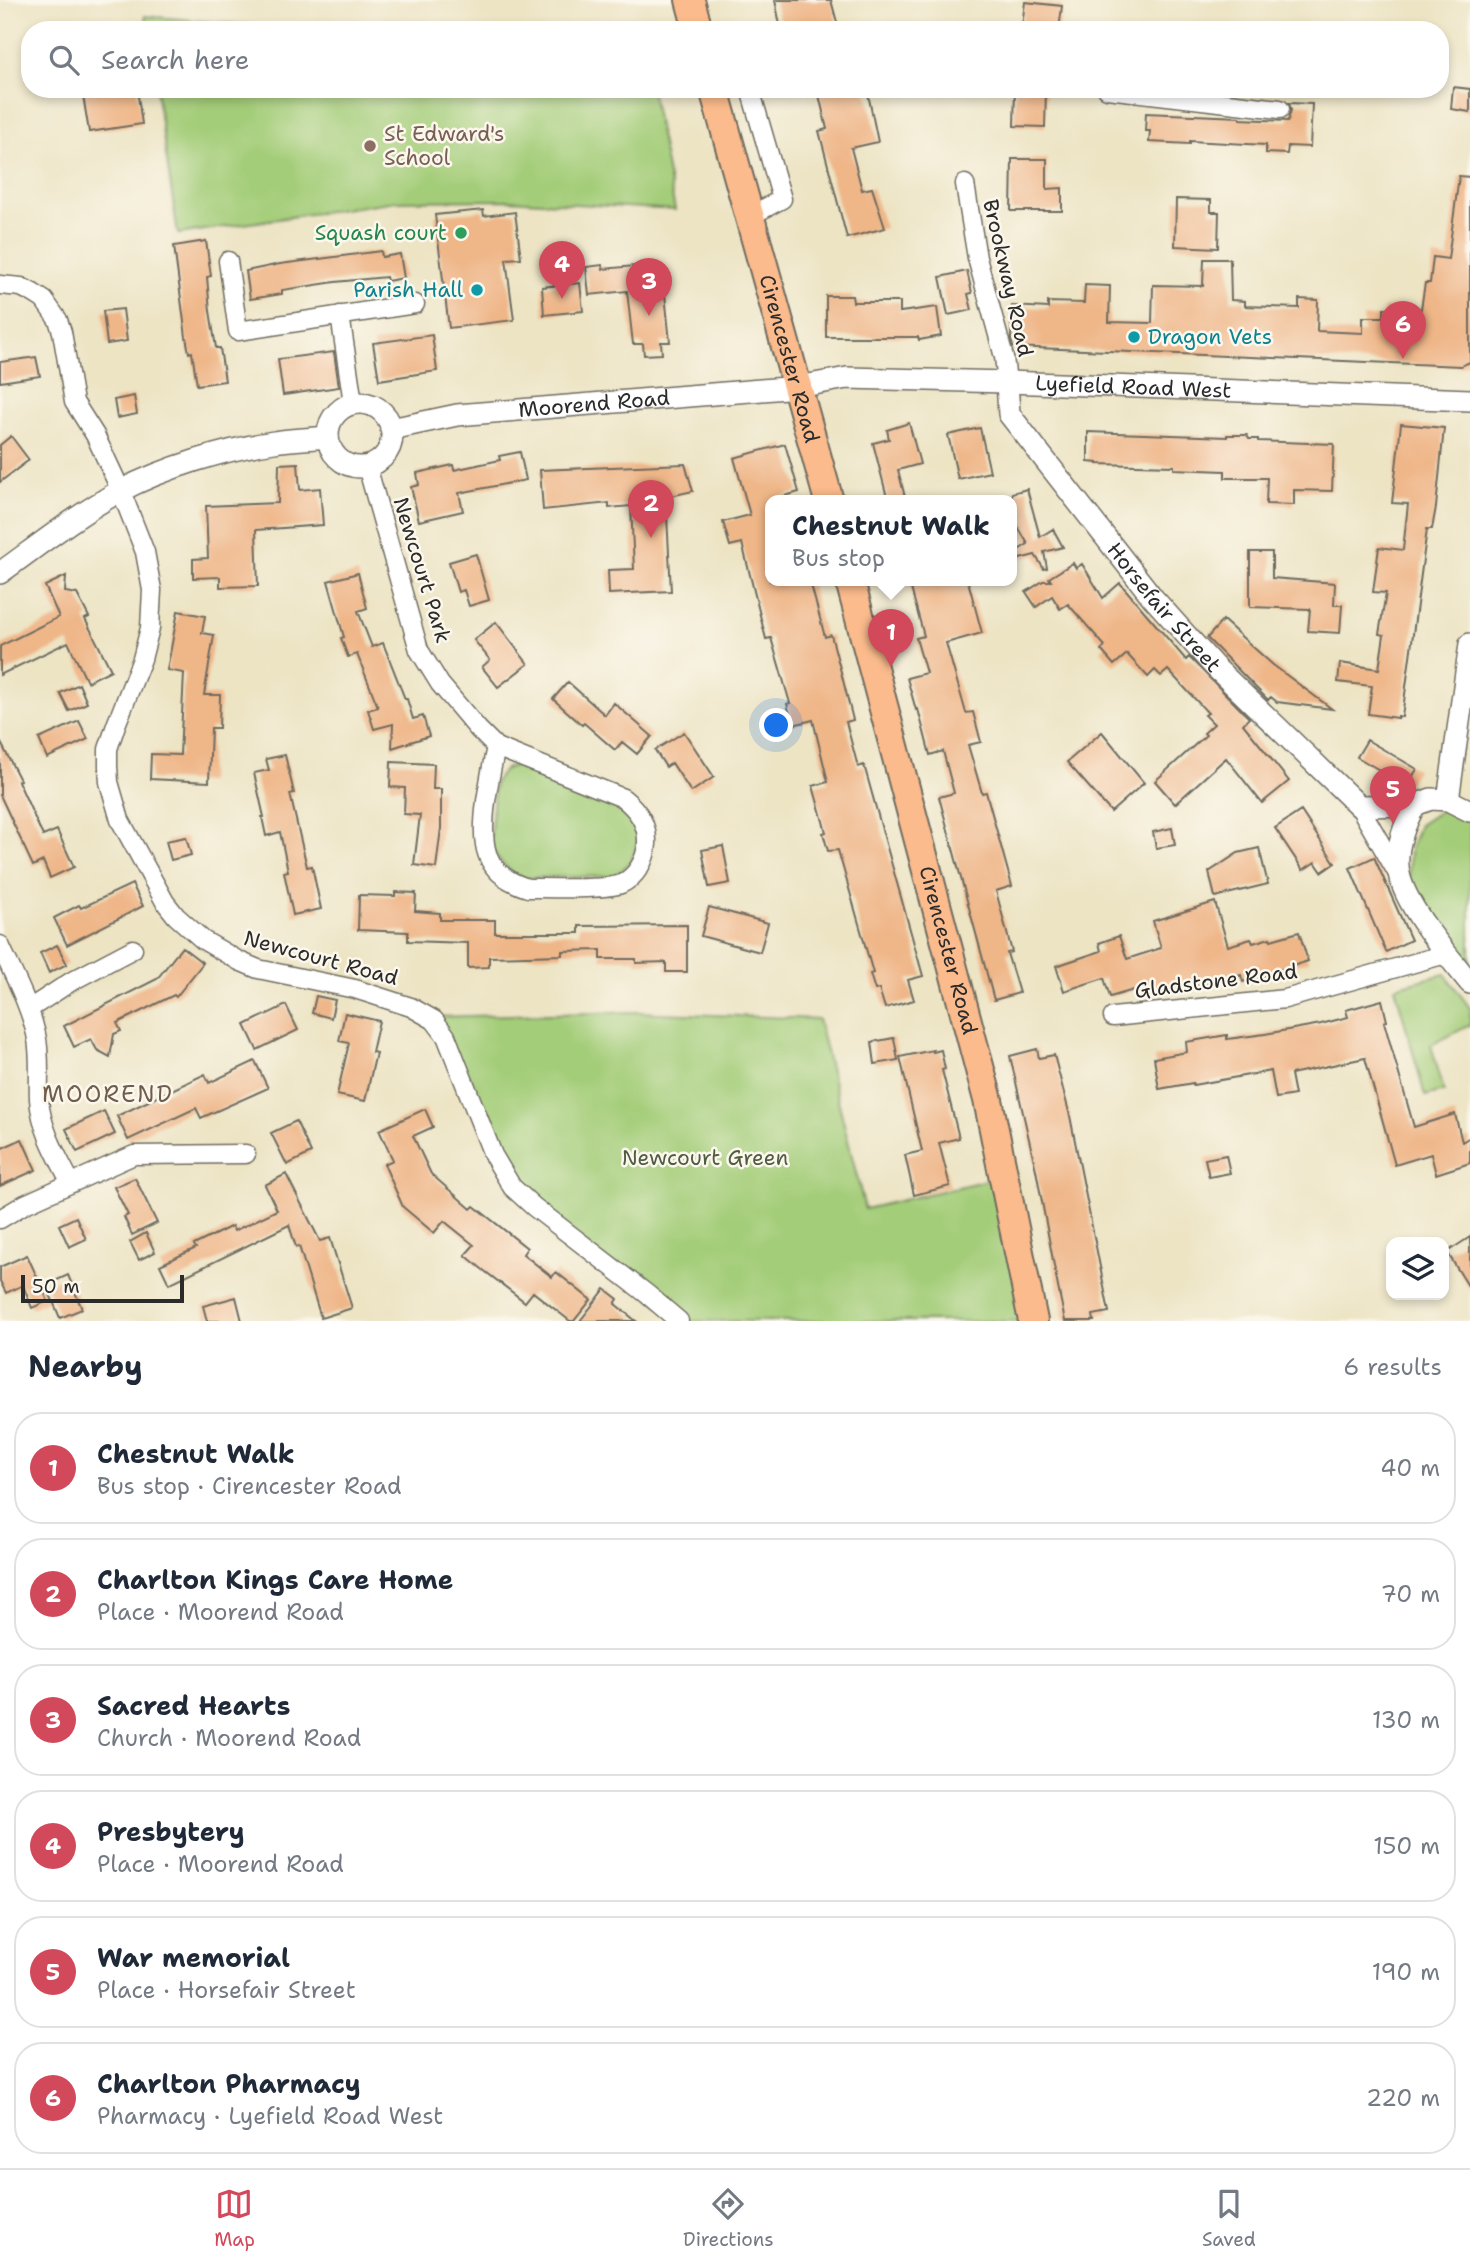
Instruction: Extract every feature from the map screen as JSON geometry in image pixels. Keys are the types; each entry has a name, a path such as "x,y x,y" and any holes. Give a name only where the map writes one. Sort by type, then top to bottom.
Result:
{"main road":[{"path":"690,0 696,21"},
{"name":"Cirencester Road","path":"717,98 827,495"},
{"name":"Cirencester Road","path":"851,586 974,1041 1033,1321"}],"street":[{"path":"750,216 782,199 753,98"},
{"path":"1185,98 1280,109"},
{"name":"Brookway Road","path":"964,184 977,258 1004,356 1007,382"},
{"path":"228,261 238,331 415,304"},
{"name":"Newcourt Road","path":"0,285 22,287 44,300 52,310 62,332 75,402 95,435 121,491 150,570 152,609 144,651 108,749 108,774 120,820 164,902 203,940 239,961 258,969 378,996 411,1007 434,1020 446,1036 493,1155 512,1187 679,1321"},
{"path":"340,315 354,403"},
{"name":"Lyefield Road West","path":"798,387 847,378 1470,400"},
{"name":"Horsefair Street","path":"1007,382 1009,414 1153,598 1214,666 1359,806 1413,905 1446,954 1470,983"},
{"name":"Moorend Road","path":"391,429 457,415 798,387"},
{"path":"354,403 370,404 378,408 391,429 389,448 376,462 367,466 349,465 341,461 334,454 328,437 332,419 345,406 354,403"},
{"path":"0,573 61,528 121,491 202,459 238,449 328,437"},
{"name":"Newcourt Park","path":"367,466 419,650 440,684 496,747 623,798 633,806 640,815 647,838 646,851 637,871 619,885 528,888 516,885 500,872 488,855 482,836 496,747"},
{"path":"1448,800 1470,644"},
{"path":"1359,806 1415,805 1431,799 1448,800 1470,811"},
{"name":"Horsefair Street","path":"1400,877 1398,848 1405,823 1415,805"},
{"path":"1,949 29,1009 39,1047 39,1098 42,1117 48,1138 71,1183"},
{"path":"29,1009 72,981 133,949"},
{"name":"Gladstone Road","path":"1113,1017 1285,999 1446,954"},
{"path":"0,1219 18,1208 134,1155 246,1154"}],"green space":[{"path":"145,16 205,21 146,21"},
{"path":"157,98 653,98 675,210 508,200 396,201 178,234"},
{"path":"518,764 615,803 625,811 636,829 637,839 636,850 624,868 614,876 525,878 514,874 498,859 490,842 495,782 505,769"},
{"path":"1443,809 1470,818 1470,962 1434,917 1409,879 1410,849 1419,825"},
{"path":"1445,974 1470,1008 1470,1025 1431,1045 1444,1091 1425,1096 1395,987"},
{"name":"Newcourt Green","path":"636,1012 818,1019 865,1209 1004,1176 1033,1321 679,1321 512,1187 430,1017"}],"building":[{"path":"775,0 831,0 837,21 779,21"},
{"path":"1025,2 1062,6 1060,21 1023,21"},
{"path":"1453,87 1470,89 1470,112 1451,109"},
{"path":"83,98 138,98 142,124 89,132"},
{"path":"820,98 869,98 878,142 851,148 862,190 872,188 885,228 847,238 819,131 827,129"},
{"path":"1015,98 1046,98 1045,127 1014,126"},
{"path":"1289,103 1312,104 1310,147 1288,146 1287,154 1266,153 1266,145 1149,142 1150,131 1145,131 1146,113 1288,121 1291,110"},
{"path":"1012,159 1047,159 1047,189 1062,188 1062,211 1011,211"},
{"path":"1459,176 1470,177 1470,362 1461,366 1013,347 1012,306 1048,308 1048,302 1084,303 1085,285 1110,286 1109,322 1152,323 1153,285 1203,286 1204,259 1230,259 1231,300 1245,301 1245,306 1299,308 1299,299 1318,300 1317,331 1363,333 1363,317 1384,317 1384,308 1421,309 1425,283 1430,283 1433,257 1448,259"},
{"path":"1176,199 1211,200 1211,212 1219,212 1218,248 1175,246"},
{"name":"Parish Hall","path":"483,210 484,216 515,212 521,258 506,259 514,320 449,328 435,215"},
{"path":"206,241 211,276 207,277 210,311 225,381 197,385 192,352 189,353 186,337 174,246"},
{"path":"381,251 382,257 400,254 404,278 335,282 282,290 282,294 250,299 246,271"},
{"path":"656,264 658,285 664,285 670,342 661,342 662,354 644,355 643,344 633,344 627,291 589,295 586,267 602,265 603,269"},
{"path":"967,271 972,293 968,294 972,310 948,315 940,277"},
{"path":"580,283 583,311 544,315 542,287"},
{"path":"826,296 852,296 853,302 900,302 900,312 937,307 941,336 919,340 918,337 826,337"},
{"path":"123,309 127,341 107,344 103,311"},
{"path":"432,335 437,371 379,380 373,343"},
{"path":"334,352 339,387 283,395 278,359"},
{"path":"36,357 40,376 0,382 0,362"},
{"path":"134,396 137,414 117,418 114,400"},
{"path":"909,423 920,464 898,470 904,495 886,495 873,443 889,439 887,430"},
{"path":"1401,424 1444,428 1436,507 1432,529 1427,529 1402,717 1398,718 1368,714 1372,686 1338,682 1340,663 1379,669 1384,635 1379,634 1386,593 1373,592 1379,547 1403,550 1408,504 1392,503"},
{"path":"980,428 990,472 958,479 948,435"},
{"path":"1088,432 1227,437 1247,435 1249,439 1258,441 1334,444 1332,491 1294,490 1294,505 1266,504 1267,478 1225,478 1225,471 1088,462"},
{"path":"11,436 29,460 0,482 0,445"},
{"path":"785,444 799,492 765,495 765,586 811,586 825,637 831,635 853,720 846,722 858,767 864,765 923,976 908,980 914,1000 885,1008 879,989 875,990 870,974 873,973 838,850 828,851 823,833 826,832 813,786 828,782 813,720 793,725 787,704 790,703 771,638 766,639 742,543 730,546 723,522 750,515 734,458"},
{"path":"520,452 526,480 459,493 463,511 419,521 411,487 419,485 417,473 453,465 454,470 500,460 499,456"},
{"path":"298,463 300,490 320,488 323,525 256,530 258,586 220,587 220,577 193,578 193,559 208,558 206,506 278,503 279,464"},
{"path":"685,464 693,491 666,497 671,591 609,594 608,570 634,569 631,506 609,508 609,503 543,510 540,470"},
{"path":"1027,489 1040,537 1053,529 1063,547 1044,552 1047,568 1044,569 1035,555 1017,560 1017,551 1028,544 1017,525 1017,495 1012,493"},
{"path":"1250,552 1272,552 1272,578 1335,583 1334,605 1342,605 1340,633 1308,631 1310,609 1250,607"},
{"path":"476,554 489,600 469,606 464,590 458,592 449,562"},
{"path":"1073,563 1076,568 1082,564 1103,598 1120,583 1186,660 1189,657 1249,718 1243,724 1289,781 1262,803 1226,758 1175,804 1155,781 1206,735 1204,733 1214,724 1205,715 1208,713 1168,670 1161,676 1155,670 1148,677 1127,654 1114,665 1101,650 1105,646 1068,604 1060,609 1052,596 1036,607 1026,592 1043,581 1051,581 1049,578"},
{"path":"358,573 367,608 358,611 372,647 383,643 413,719 423,716 429,736 392,748 393,724 374,729 368,710 378,707 357,654 348,657 328,581"},
{"path":"66,576 65,592 77,594 89,617 85,619 111,670 87,682 68,642 0,675 0,646 59,617 45,586"},
{"path":"910,586 969,586 982,633 946,643 966,713 973,712 981,742 968,745 982,793 986,792 1012,886 996,891 1012,952 1007,953 1019,993 994,1000 939,797 954,793 943,751 930,755 907,678 926,673 916,638 924,636"},
{"path":"178,611 205,616 202,633 214,635 204,695 220,695 219,728 211,728 209,782 150,779 151,754 180,755 184,673 167,670"},
{"path":"1223,620 1273,665 1332,709 1277,702 1271,697 1268,700 1207,638"},
{"path":"496,622 528,664 498,687 482,667 490,660 474,640"},
{"path":"568,682 605,715 614,703 652,736 637,754 622,742 615,750 553,699"},
{"path":"79,684 87,703 69,711 60,693"},
{"path":"79,721 88,739 47,758 39,739"},
{"path":"684,732 714,777 691,792 672,763 666,767 655,750"},
{"path":"1102,732 1144,783 1111,812 1067,762"},
{"path":"1367,740 1417,769 1407,786 1357,757"},
{"path":"0,741 20,780 18,781 43,836 57,830 74,867 50,878 43,861 33,866 0,795"},
{"path":"285,755 294,793 290,794 307,867 312,866 321,909 293,915 284,872 288,871 280,832 266,836 254,773 269,770 266,759"},
{"path":"391,762 434,764 433,789 441,789 441,828 436,868 414,865 420,815 404,814 405,788 390,787"},
{"path":"1301,811 1335,863 1322,872 1315,862 1303,870 1275,828"},
{"path":"1172,828 1175,845 1156,848 1153,832"},
{"path":"186,837 191,855 171,860 166,841"},
{"path":"723,846 730,883 709,887 702,850"},
{"path":"1259,848 1268,884 1215,897 1209,872 1238,853"},
{"path":"1374,857 1411,940 1386,952 1350,868"},
{"path":"132,884 143,906 67,945 54,918"},
{"path":"395,892 416,893 415,911 440,913 440,920 495,920 495,933 579,933 579,926 687,925 687,972 666,972 666,962 636,963 636,959 601,959 601,950 562,951 562,955 489,957 489,967 468,968 468,943 408,941 408,932 358,930 359,895 395,896"},
{"path":"1215,902 1228,946 1251,939 1253,943 1270,938 1271,940 1299,932 1308,961 1243,982 1241,975 1198,988 1196,984 1174,991 1173,986 1153,992 1151,985 1110,997 1104,978 1064,991 1056,966 1101,951 1099,943 1119,936 1127,959 1161,948 1153,921"},
{"path":"709,907 768,923 760,952 701,936"},
{"path":"57,945 67,964 49,973 40,953"},
{"path":"182,947 203,963 176,997 174,995 117,1023 121,1031 114,1034 110,1057 97,1050 91,1039 74,1047 64,1026 157,979"},
{"path":"316,996 335,1000 331,1018 312,1013"},
{"path":"1382,1000 1387,1021 1384,1022 1414,1127 1455,1114 1462,1142 1470,1137 1470,1163 1436,1174 1431,1154 1395,1165 1365,1058 1291,1074 1295,1095 1276,1098 1271,1071 1159,1089 1154,1058 1187,1052 1186,1042 1227,1035 1227,1039 1265,1034 1321,1024 1348,1017 1346,1010"},
{"path":"286,1005 298,1030 257,1050 245,1025"},
{"path":"345,1013 379,1021 372,1052 376,1053 365,1101 337,1095 349,1043 339,1041"},
{"path":"894,1038 898,1060 875,1064 872,1042"},
{"path":"1037,1049 1039,1058 1054,1055 1070,1116 1109,1312 1093,1315 1094,1321 1065,1321 1036,1170 1010,1056"},
{"path":"941,1050 945,1069 942,1070 959,1138 939,1143 950,1186 914,1195 905,1155 922,1151 900,1057"},
{"path":"255,1061 268,1088 201,1118 196,1108 128,1140 117,1116 205,1074 209,1083"},
{"path":"425,1109 433,1127 413,1136 431,1174 471,1209 474,1206 527,1248 523,1254 552,1277 556,1272 591,1300 574,1321 570,1321 533,1292 525,1302 465,1255 474,1245 444,1221 434,1233 403,1207 384,1164 393,1160 379,1130"},
{"path":"104,1111 115,1134 77,1152 66,1129"},
{"path":"296,1121 311,1153 287,1165 271,1133"},
{"path":"22,1139 36,1170 0,1186 0,1149"},
{"path":"1226,1155 1230,1173 1209,1177 1205,1159"},
{"path":"286,1174 320,1241 330,1238 352,1308 321,1318 299,1246 296,1247 289,1225 169,1284 160,1265 196,1248 194,1245 232,1226 234,1231 277,1210 265,1185"},
{"path":"135,1178 157,1223 132,1235 124,1217 128,1215 114,1187"},
{"path":"76,1217 86,1239 69,1247 59,1225"},
{"path":"146,1233 155,1252 139,1260 130,1242"},
{"path":"1470,1237 1470,1289 1449,1255 1449,1251"},
{"path":"27,1255 48,1301 32,1308 23,1285 6,1293 0,1281 0,1267"},
{"path":"68,1275 82,1309 60,1318 46,1285"},
{"path":"605,1289 618,1299 615,1304 636,1321 580,1321"},
{"path":"236,1297 242,1321 207,1321 203,1306"}],"place":[{"name":"St Edward's School","path":"370,146"},
{"name":"Squash court","path":"461,233"},
{"name":"Parish Hall","path":"477,290"},
{"name":"Presbytery","path":"562,299"},
{"name":"Sacred Hearts","path":"649,316"},
{"name":"Dragon Vets","path":"1134,337"},
{"name":"Charlton Pharmacy","path":"1403,359"},
{"name":"Charlton Kings Care Home","path":"651,538"},
{"name":"Chestnut Walk","path":"891,667"},
{"name":"War memorial","path":"1393,824"}],"district":[{"name":"MOOREND","path":"108,1094"}]}
